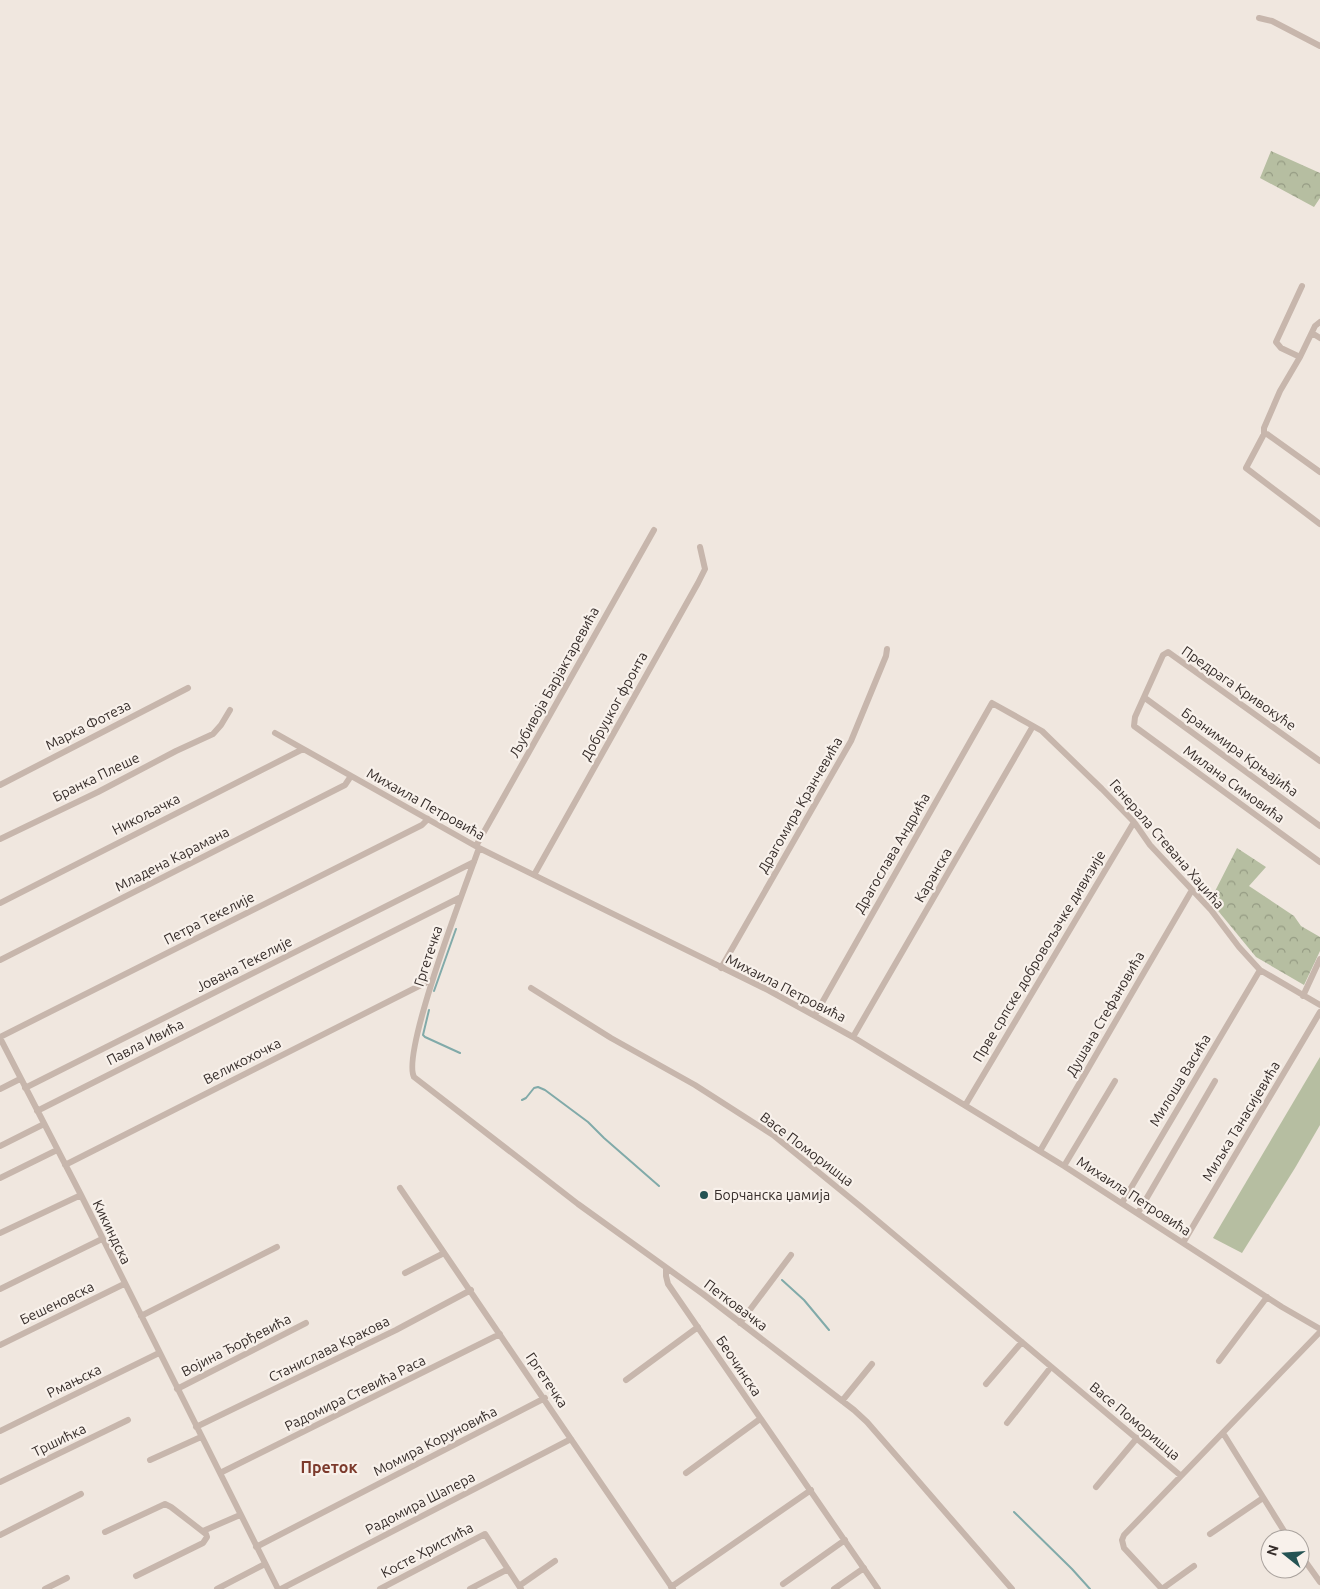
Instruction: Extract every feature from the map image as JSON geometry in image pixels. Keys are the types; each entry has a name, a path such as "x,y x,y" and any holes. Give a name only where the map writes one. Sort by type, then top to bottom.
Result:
{"street":[{"path":"1259,18 1272,21 1320,46"},
{"path":"1300,357 1281,348 1276,342 1302,286"},
{"path":"1320,322 1315,326 1280,391 1264,428 1264,434 1246,468 1320,524"},
{"path":"1312,333 1320,338"},
{"path":"1264,434 1270,435 1320,472"},
{"name":"Љубивоја Барјактаревића","path":"478,847 654,530"},
{"name":"Добруџког фронта","path":"534,875 698,583 705,568 700,547"},
{"name":"Драгомира Кранчевића","path":"721,968 851,742 886,656 887,649"},
{"name":"Предрага Кривокуће","path":"1145,698 1148,685 1162,655 1168,652 1320,761"},
{"name":"Марка Фотеза","path":"0,784 188,688"},
{"name":"Милана Симовића","path":"1145,698 1135,717 1134,726 1320,862"},
{"name":"Бранимира Крњајића","path":"1145,698 1320,826"},
{"name":"Генерала Стевана Хаџића","path":"992,703 1047,735 1134,822 1150,845 1211,910 1239,947 1260,970 1320,1005"},
{"name":"Драгослава Андрића","path":"814,1015 992,703"},
{"name":"Бранка Плеше","path":"0,839 213,734 230,710"},
{"name":"Каранска","path":"853,1037 1034,726"},
{"name":"Михаила Петровића","path":"275,733 478,847 814,1015 853,1037 966,1104 1320,1331"},
{"name":"Никољачка","path":"0,903 303,749"},
{"name":"Младена Карамана","path":"0,960 345,785 351,776"},
{"name":"Петра Текелије","path":"0,1040 422,825 428,819"},
{"name":"Прве српске добровољачке дивизије","path":"966,1104 1134,822"},
{"name":"Гргетечка","path":"413,1074 414,1054 432,981 478,847"},
{"name":"Јована Текелије","path":"25,1088 474,862"},
{"name":"Душана Стефановића","path":"1040,1151 1192,890"},
{"name":"Павла Ивића","path":"37,1111 461,897"},
{"path":"1303,996 1320,959"},
{"name":"Милоша Васића","path":"1122,1203 1260,970"},
{"name":"Великохочка","path":"65,1165 426,982 432,981"},
{"name":"Васе Поморишца","path":"531,988 611,1038 695,1085 773,1135 809,1163 1180,1475 1223,1433 1320,1331"},
{"name":"Миљка Танасијевића","path":"1184,1243 1320,1012"},
{"name":"Кикиндска","path":"0,1040 81,1195 256,1547 279,1589"},
{"name":"Петковачка","path":"413,1074 532,1170 740,1324 867,1422 1012,1589"},
{"path":"0,1089 20,1079"},
{"path":"1064,1166 1115,1081"},
{"path":"1138,1213 1215,1081"},
{"path":"0,1146 44,1124"},
{"path":"0,1178 57,1150"},
{"name":"Гргетечка","path":"400,1188 545,1398 672,1588 811,1490"},
{"path":"0,1233 81,1195"},
{"path":"0,1289 102,1239"},
{"path":"141,1316 277,1247"},
{"path":"405,1273 444,1252"},
{"path":"740,1324 791,1255"},
{"name":"Беочинска","path":"666,1269 668,1284 878,1589"},
{"name":"Бешеновска","path":"0,1345 124,1284"},
{"name":"Станислава Кракова","path":"196,1427 396,1330 471,1290"},
{"path":"1219,1361 1266,1297"},
{"name":"Војина Ђорђевића","path":"177,1389 306,1323"},
{"name":"Беочинска","path":"626,1380 698,1328"},
{"name":"Радомира Стевића Раса","path":"220,1473 500,1334"},
{"path":"986,1384 1022,1342"},
{"name":"Рмањска","path":"0,1431 159,1353"},
{"path":"842,1401 872,1364"},
{"path":"1006,1423 1051,1367"},
{"name":"Момира Коруновића","path":"256,1547 545,1398"},
{"path":"686,1473 760,1419"},
{"name":"Тршићка","path":"0,1482 128,1420"},
{"path":"1223,1433 1283,1529"},
{"path":"150,1460 201,1437"},
{"path":"1096,1487 1136,1438"},
{"name":"Радомира Шапера","path":"279,1589 571,1439"},
{"path":"1180,1475 1127,1531 1122,1540 1124,1548 1162,1589 1194,1566"},
{"path":"0,1535 81,1494"},
{"path":"1210,1534 1263,1498"},
{"path":"105,1532 165,1504 202,1531 206,1537 203,1543 136,1576"},
{"path":"202,1531 240,1515"},
{"name":"Косте Христића","path":"380,1589 485,1534 508,1570"},
{"path":"783,1584 845,1540"},
{"path":"470,1589 508,1570 520,1588 555,1561"},
{"path":"217,1589 265,1564"},
{"path":"834,1589 864,1568"},
{"path":"1310,1568 1320,1582"},
{"path":"45,1589 67,1578"}],"green space":[{"path":"1271,151 1320,173 1320,198 1314,207 1260,178"},
{"path":"1237,848 1266,867 1249,886 1294,916 1301,926 1320,937 1320,951 1304,985 1256,957 1210,901"},
{"path":"1320,1057 1320,1125 1242,1253 1213,1238"}],"waterway":[{"path":"434,991 456,929"},
{"path":"429,1010 423,1035 460,1053"},
{"path":"522,1100 534,1088 538,1087 545,1090 588,1122 659,1186"},
{"path":"782,1280 804,1300 829,1330"},
{"path":"1014,1512 1090,1589"}],"place":[{"name":"Борчанска џамија","path":"704,1195"}],"district":[{"name":"Преток","path":"329,1467"}]}
